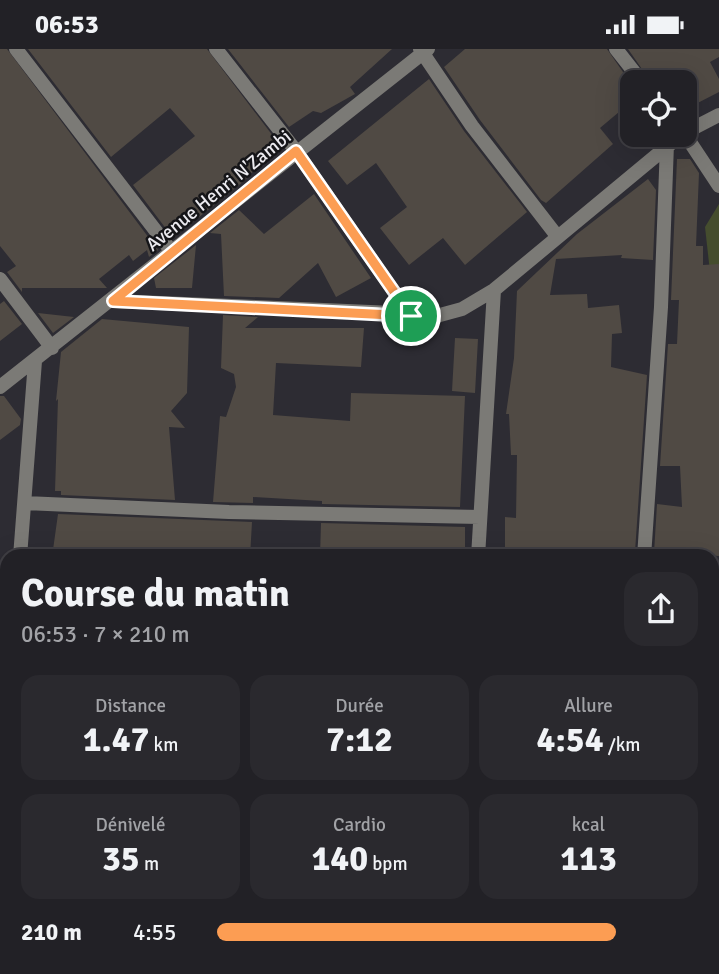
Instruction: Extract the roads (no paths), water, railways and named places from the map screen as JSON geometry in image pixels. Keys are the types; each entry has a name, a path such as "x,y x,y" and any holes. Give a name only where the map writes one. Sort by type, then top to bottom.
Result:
{"street":[{"path":"16,49 172,251"},
{"path":"216,49 296,151 411,316"},
{"path":"616,49 633,70"},
{"path":"424,50 472,125 556,236"},
{"name":"Avenue Henri N'Zambi","path":"0,387 113,301 424,50"},
{"path":"697,127 719,115"},
{"path":"113,301 440,316 462,309 494,290 663,147"},
{"path":"645,549 661,307 667,147"},
{"path":"692,147 719,185"},
{"path":"0,279 52,348"},
{"path":"478,549 494,290"},
{"path":"21,549 35,361"},
{"path":"25,503 229,512 480,517"}]}
